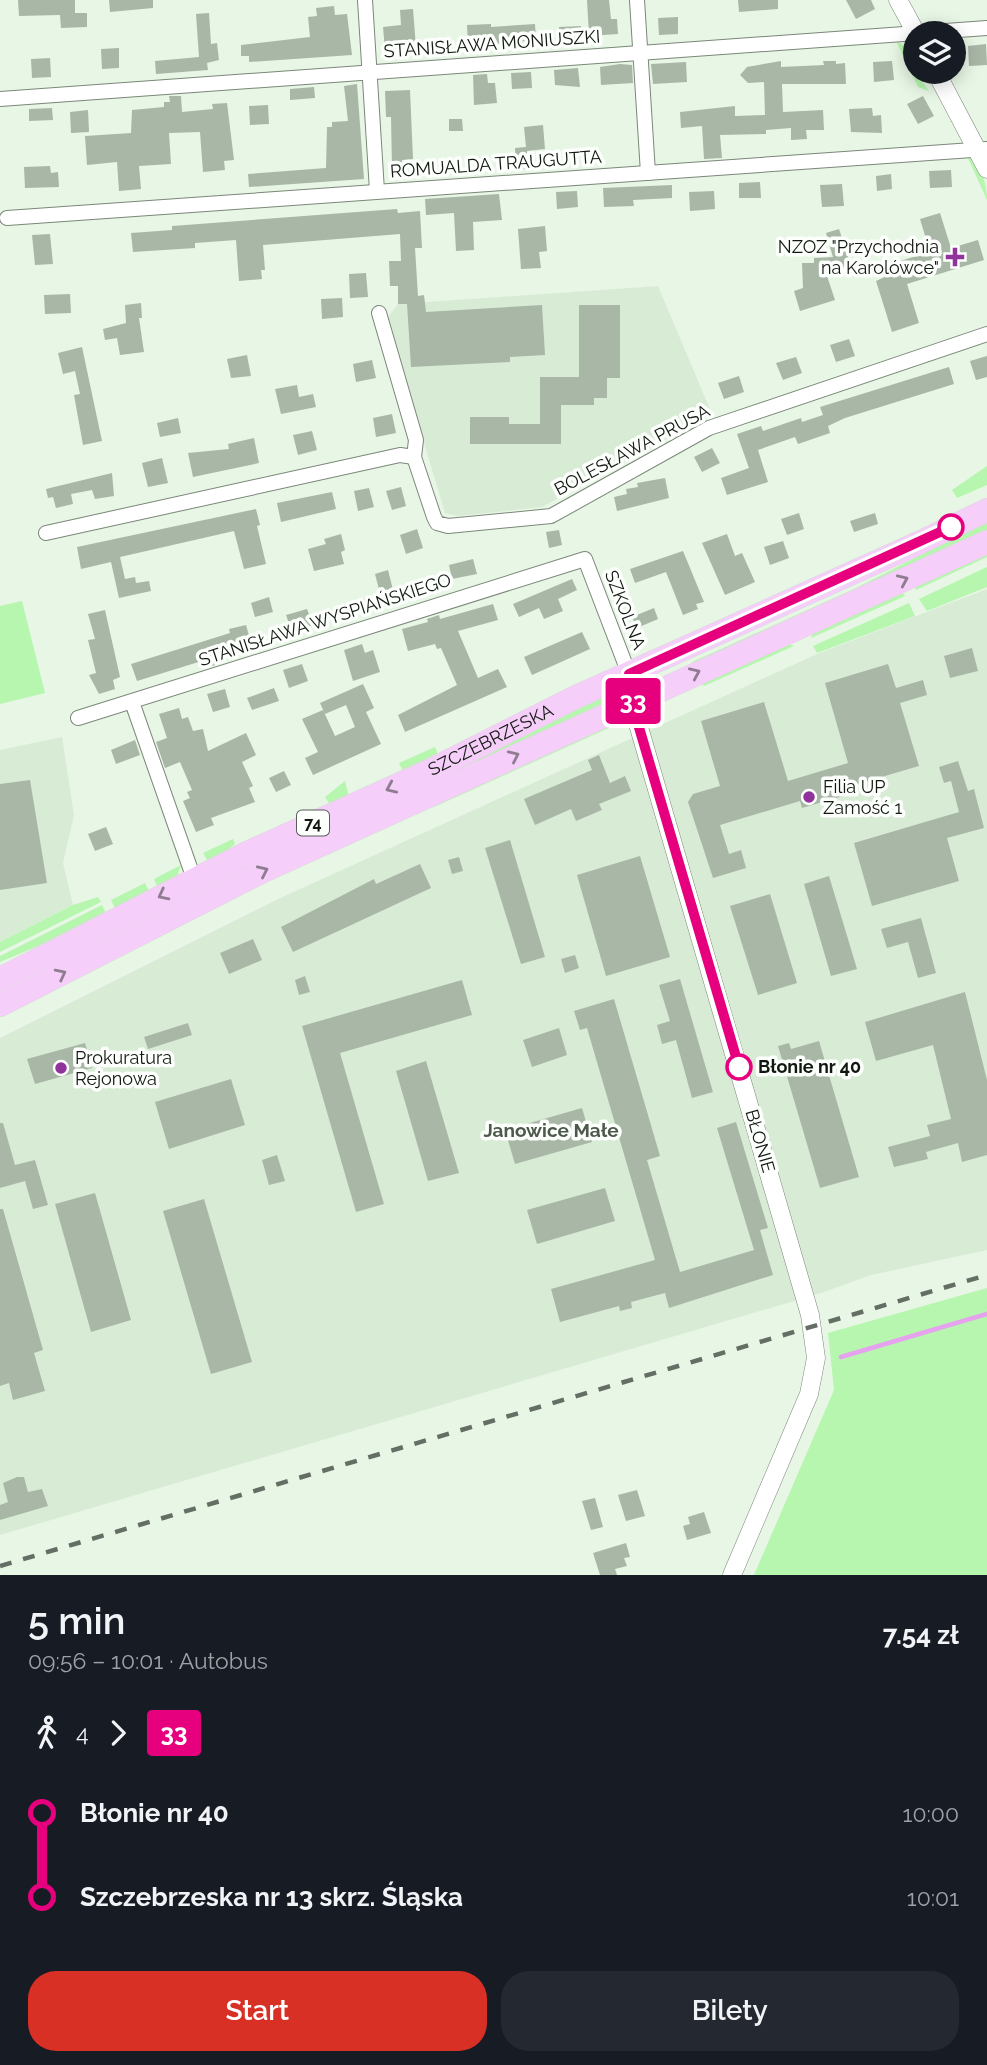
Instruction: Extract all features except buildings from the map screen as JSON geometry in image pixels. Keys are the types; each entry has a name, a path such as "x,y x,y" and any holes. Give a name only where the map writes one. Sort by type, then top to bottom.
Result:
{"main road":[{"name":"SZCZEBRZESKA","path":"0,979 194,880 629,674 921,542 987,509"},
{"name":"SZCZEBRZESKA","path":"0,1005 251,877 987,542"}],"street":[{"path":"365,0 377,191"},
{"path":"637,0 648,173"},
{"path":"898,0 909,21"},
{"name":"STANISŁAWA MONIUSZKI","path":"966,29 987,28"},
{"name":"STANISŁAWA MONIUSZKI","path":"0,99 903,34"},
{"path":"943,84 982,149 987,169"},
{"name":"ROMUALDA TRAUGUTTA","path":"7,218 982,149"},
{"name":"BOLESŁAWA PRUSA","path":"379,313 416,440 414,457 434,517 443,526 543,518 709,428 987,334"},
{"path":"46,534 400,455 414,457"},
{"name":"SZKOLNA","path":"585,559 629,674"},
{"name":"STANISŁAWA WYSPIAŃSKIEGO","path":"78,718 585,559"},
{"name":"BŁONIE","path":"629,674 633,701 815,1340 815,1373 804,1408 732,1575"},
{"path":"132,702 194,880"}],"shaded area":[{"path":"658,286 712,414 542,507 458,516 445,513 387,319 398,304"},
{"path":"987,589 987,1250 871,1275 821,1293 0,1535 0,1038 276,900 817,654"},
{"path":"62,737 74,815 63,863 73,905 0,942 0,750"}],"green space":[{"path":"896,41 903,45 903,56"},
{"path":"917,84 924,84 929,91"},
{"path":"967,156 976,164 982,175 987,200"},
{"path":"987,466 987,485 957,498 952,490"},
{"path":"987,521 987,533 694,665 692,662 856,588"},
{"path":"987,551 987,557 916,590 914,585"},
{"path":"987,567 987,587 927,611 919,599"},
{"path":"902,592 905,596 811,638 814,630"},
{"path":"22,601 45,693 0,704 0,606"},
{"path":"909,603 915,616 817,653 813,646"},
{"path":"788,644 794,646 704,686 699,681"},
{"path":"605,696 615,699 440,782 437,776 592,698"},
{"path":"616,722 620,723 434,807 436,803"},
{"path":"435,747 438,755 403,771 399,763"},
{"path":"345,781 349,797 331,806 325,797"},
{"path":"233,839 235,844 217,859 207,860 203,853"},
{"path":"181,865 177,877 157,886 154,879"},
{"path":"145,883 149,891 118,909 115,908 111,900"},
{"path":"98,897 101,902 0,952 0,942 73,905"},
{"path":"102,905 106,913 77,930 0,962 0,956"},
{"path":"987,1288 987,1575 754,1575 834,1390 828,1333"}],"waterway":[{"path":"841,1357 987,1314"}],"railway":[{"path":"0,1566 987,1275"}],"bus line":[{"name":"33","path":"739,1067 638,724 629,674 951,527"}],"place":[{"name":"NZOZ \"Przychodnia na Karolówce\"","path":"955,257"},
{"name":"Filia UP Zamość 1","path":"809,797"},
{"name":"Błonie nr 40","path":"739,1067"},
{"name":"Prokuratura Rejonowa","path":"61,1068"}],"district":[{"name":"Janowice Małe","path":"551,1130"}]}
